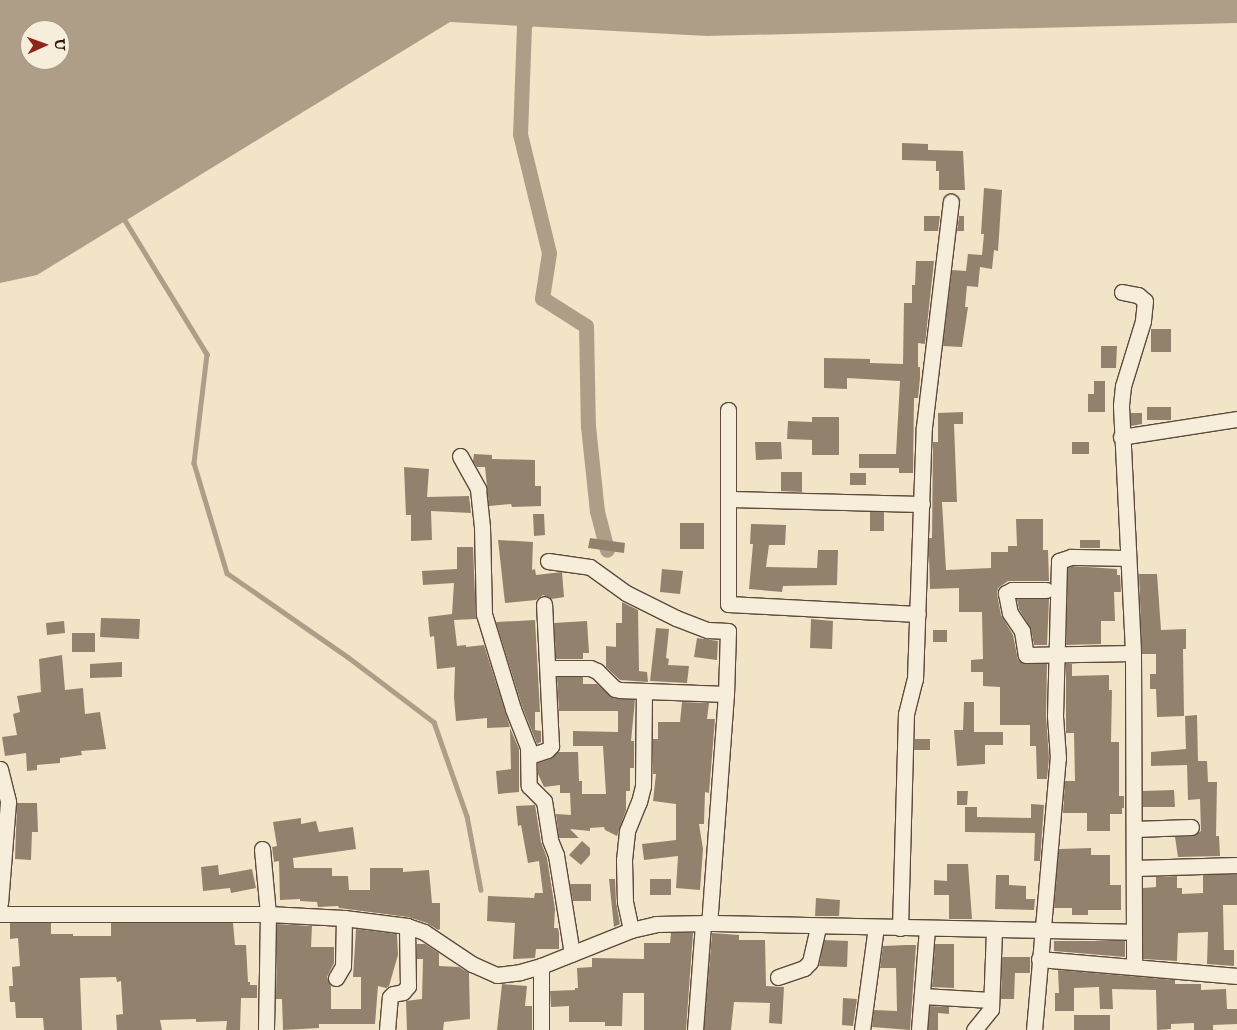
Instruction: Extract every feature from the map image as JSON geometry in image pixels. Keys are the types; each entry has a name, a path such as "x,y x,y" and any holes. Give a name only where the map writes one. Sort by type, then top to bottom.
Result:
{"street":[{"path":"900,928 906,714 915,679 924,428 951,202"},
{"path":"1122,292 1138,295 1145,301 1143,320 1123,386 1121,437 1133,653 1134,967"},
{"path":"695,1030 726,694 729,498 728,410"},
{"path":"1121,437 1234,419"},
{"path":"460,456 478,489 482,527 484,614 513,709 525,738 529,756 529,786 544,801 550,840 556,855 572,954"},
{"path":"729,498 922,504"},
{"path":"1034,1030 1058,758 1055,716 1060,561 1071,557 1128,558"},
{"path":"548,561 590,566 626,593 676,618 708,630 728,631"},
{"path":"1046,590 1012,590 1006,593 1005,597 1010,613 1022,631 1026,655 1133,653"},
{"path":"529,756 547,750 551,746 544,604"},
{"path":"728,604 918,614"},
{"path":"548,668 590,668 597,671 615,689 644,693 726,694"},
{"path":"631,930 625,902 624,860 626,831 639,802 643,786 644,693"},
{"path":"0,769 8,802 0,903"},
{"path":"1134,829 1191,827"},
{"path":"262,849 268,914 266,1030"},
{"path":"1134,868 1237,865"},
{"path":"0,914 268,914 344,918 407,926 424,932 472,964 497,974 520,972 541,966 631,930 656,924 706,923 1134,932"},
{"path":"336,978 343,966 344,918"},
{"path":"387,1030 390,997 393,994 403,992 408,986 407,926"},
{"path":"778,977 804,968 810,962 818,926"},
{"path":"862,1030 876,928"},
{"path":"919,1030 927,929"},
{"path":"974,1030 991,1009 994,930"},
{"path":"1039,960 1237,976"},
{"path":"541,966 541,1030"},
{"path":"922,996 991,1000"}],"shaded area":[{"path":"0,0 1237,0 1237,23 707,36 450,22 37,275 0,283"}],"building":[{"path":"902,143 928,144 928,150 963,151 965,190 939,190 939,171 936,171 936,161 902,160"},
{"path":"984,188 1002,190 998,251 994,250 992,269 980,267 978,287 967,286 965,307 968,307 962,347 943,346 952,270 966,271 968,254 982,255 984,234 981,234"},
{"path":"924,216 940,216 938,231 924,231"},
{"path":"959,216 964,216 964,231 957,231"},
{"path":"916,261 934,261 925,344 918,343 920,378 918,398 914,398 913,473 899,473 899,468 859,468 859,454 896,454 900,381 847,378 847,389 824,388 824,358 870,359 870,363 903,364 904,303 912,303 912,285 915,285"},
{"path":"1151,329 1171,329 1171,352 1151,352"},
{"path":"1101,346 1117,346 1116,368 1101,368"},
{"path":"1094,381 1105,381 1105,412 1088,412 1088,394 1094,394"},
{"path":"1147,407 1171,407 1171,420 1147,420"},
{"path":"963,412 963,424 954,424 957,502 942,502 946,570 991,568 991,552 1008,552 1008,546 1017,546 1016,519 1043,519 1043,550 1048,550 1049,581 1008,581 998,588 997,594 1001,615 1013,635 1018,660 1026,664 1047,664 1046,716 1049,758 1047,779 1037,779 1036,746 1030,746 1030,725 1000,725 1000,687 983,686 983,672 971,672 971,660 983,659 982,612 959,612 959,588 930,589 929,538 932,538 933,442 938,442 938,413"},
{"path":"1131,413 1142,413 1142,424 1131,426"},
{"path":"812,417 839,417 839,455 812,455 812,440 787,439 788,421 812,422"},
{"path":"755,442 781,442 782,459 756,460"},
{"path":"1072,442 1089,442 1089,454 1072,454"},
{"path":"474,454 492,455 492,459 535,460 535,486 541,486 541,506 512,507 511,504 489,506 485,467 477,467 473,461"},
{"path":"404,467 429,469 427,497 469,496 471,513 431,511 432,540 411,541 411,515 406,515"},
{"path":"781,472 802,472 802,492 781,491"},
{"path":"850,473 866,473 866,485 850,485"},
{"path":"870,512 884,512 884,531 870,531"},
{"path":"533,514 544,514 545,535 534,536"},
{"path":"680,523 704,523 704,549 680,549"},
{"path":"751,524 786,525 785,545 769,545 766,567 817,568 818,550 838,550 837,585 783,586 782,592 749,589 753,544 750,544"},
{"path":"590,538 625,543 624,553 588,548"},
{"path":"498,540 533,542 532,570 535,569 536,575 562,572 564,597 552,599 543,595 536,600 505,603"},
{"path":"1080,540 1100,540 1100,548 1080,548"},
{"path":"457,547 473,547 476,619 454,620 457,646 484,645 510,727 487,728 487,718 456,721 454,697 455,667 437,669 434,636 430,637 428,617 452,614 454,583 423,585 422,571 457,569"},
{"path":"1072,566 1117,569 1117,575 1120,575 1121,592 1114,592 1115,621 1101,621 1101,644 1066,645 1068,568"},
{"path":"662,569 683,571 680,594 660,592"},
{"path":"1139,574 1157,574 1161,630 1186,629 1186,649 1183,649 1184,716 1157,717 1156,689 1150,689 1150,674 1156,674 1156,654 1142,654"},
{"path":"1017,599 1049,599 1047,645 1034,645 1031,629 1019,609"},
{"path":"622,602 638,610 639,671 647,672 648,682 620,680 606,667 606,646 616,647 616,623 622,623"},
{"path":"101,618 140,619 139,639 100,637"},
{"path":"811,619 833,621 832,649 810,648"},
{"path":"535,620 540,712 535,712 535,730 541,731 541,742 537,744 522,706 496,622"},
{"path":"64,621 65,633 47,635 46,623"},
{"path":"587,621 589,653 583,653 583,659 556,659 554,623"},
{"path":"656,628 669,629 666,658 669,659 668,665 689,666 687,683 650,681"},
{"path":"933,630 947,630 947,642 933,642"},
{"path":"72,633 95,633 95,652 72,652"},
{"path":"697,638 718,641 717,660 694,657"},
{"path":"62,655 65,690 83,688 85,714 100,712 106,749 81,751 82,755 60,758 60,763 37,765 37,770 27,771 26,753 5,756 2,737 17,735 13,714 20,712 17,696 41,692 39,659"},
{"path":"122,662 122,677 90,678 90,664"},
{"path":"1066,664 1072,664 1072,676 1109,675 1109,690 1112,690 1111,742 1119,742 1119,796 1124,796 1122,814 1110,814 1110,831 1087,831 1087,813 1063,813 1065,781 1075,781 1074,733 1066,733"},
{"path":"557,677 583,677 583,684 597,684 613,698 635,700 631,741 634,741 634,768 630,768 630,791 626,791 626,810 617,836 605,830 604,827 590,828 590,831 570,829 579,838 559,838 556,814 571,815 570,793 560,793 560,785 544,787 538,774 538,763 550,759 558,752 578,752 579,781 582,781 582,794 606,794 603,746 573,746 573,731 618,732 618,711 559,711"},
{"path":"682,702 709,703 707,719 715,719 709,793 705,792 704,824 699,824 703,849 700,890 676,888 678,856 644,860 642,844 676,840 676,804 653,801 656,774 653,774 653,739 658,739 658,722 680,722"},
{"path":"964,702 974,702 974,732 1003,732 1003,745 985,745 985,764 957,766 954,730 963,730"},
{"path":"1197,715 1198,761 1207,761 1208,782 1217,782 1216,836 1219,836 1220,856 1178,857 1175,837 1192,836 1201,831 1200,799 1188,800 1187,765 1151,766 1151,752 1186,749 1185,716"},
{"path":"510,728 519,749 519,792 498,794 496,771 511,769"},
{"path":"915,739 930,739 930,750 914,750"},
{"path":"1174,790 1175,807 1143,807 1143,791"},
{"path":"957,791 968,791 967,805 957,805"},
{"path":"17,803 37,803 38,832 32,832 31,860 15,859"},
{"path":"1031,804 1044,805 1040,861 1034,861 1035,833 965,832 965,807 977,807 977,817 1031,818"},
{"path":"535,805 541,842 547,858 555,909 554,928 558,928 559,949 536,949 535,958 513,959 515,923 487,921 488,896 534,898 535,893 543,893 539,861 528,863 521,825 518,826 516,806"},
{"path":"301,818 301,824 316,821 319,832 353,827 356,849 293,858 294,868 332,868 332,876 348,876 349,890 370,890 370,868 403,868 403,872 429,870 432,903 440,903 440,929 438,930 427,923 408,917 339,908 338,906 318,907 317,902 300,901 300,899 280,900 279,861 274,862 272,847 277,846 273,822"},
{"path":"582,841 590,848 590,855 581,865 569,855"},
{"path":"1091,848 1091,855 1110,855 1110,885 1121,885 1121,910 1088,910 1088,915 1072,915 1072,908 1054,908 1059,849"},
{"path":"947,864 968,864 972,919 949,919 949,895 934,895 934,880 947,881"},
{"path":"218,865 219,875 252,869 256,888 231,893 230,888 203,891 201,867"},
{"path":"1237,874 1237,905 1223,905 1224,950 1234,950 1234,966 1207,964 1208,932 1178,933 1177,961 1143,959 1143,888 1156,887 1156,877 1177,876 1177,888 1182,888 1182,894 1203,893 1203,875"},
{"path":"996,875 1009,875 1009,885 1026,886 1026,899 1035,899 1034,910 995,909"},
{"path":"609,879 615,879 616,902 620,924 614,927"},
{"path":"650,879 671,879 671,895 650,895"},
{"path":"570,884 591,884 591,901 573,901"},
{"path":"816,898 840,900 839,916 815,916"},
{"path":"10,923 51,923 51,934 111,936 111,923 233,923 235,945 246,945 248,982 250,982 250,985 257,985 257,998 241,998 240,1030 226,1030 227,1021 196,1022 196,1019 160,1020 162,1030 117,1030 116,1015 123,1014 121,981 117,982 116,977 80,978 82,1030 44,1030 43,1018 16,1018 15,1002 10,1002 9,986 13,986 12,967 20,966 18,938 10,939"},
{"path":"277,924 312,926 311,947 334,947 334,963 327,977 331,986 331,1009 361,1009 361,977 353,977 356,929 397,934 398,955 389,986 386,988 378,986 375,1024 319,1024 319,1028 283,1030 282,999 276,999"},
{"path":"671,933 693,933 686,1030 644,1030 644,993 623,993 622,1026 605,1026 605,1022 569,1022 569,1006 551,1007 550,991 575,990 575,988 578,988 577,968 592,967 592,958 644,959 644,943 670,943"},
{"path":"712,933 739,935 739,940 765,940 766,986 784,987 782,1024 769,1023 770,1003 734,1002 731,1030 704,1030"},
{"path":"824,940 848,941 847,967 819,966"},
{"path":"1054,941 1125,941 1125,957 1054,951"},
{"path":"417,944 425,944 439,953 439,966 459,967 469,973 470,1019 444,1022 443,1030 407,1030 406,1001 422,999 423,959 417,959"},
{"path":"935,944 954,944 954,988 932,987"},
{"path":"916,945 910,1030 872,1027 874,1010 897,1011 896,968 880,968 883,946"},
{"path":"1002,957 1030,957 1030,973 1015,973 1014,999 1001,999"},
{"path":"1058,970 1175,980 1175,984 1201,984 1201,990 1226,989 1227,1009 1237,1009 1237,1024 1213,1025 1213,1030 1194,1030 1194,1023 1171,1024 1171,1029 1157,1030 1156,990 1112,989 1113,1009 1100,1009 1099,987 1074,988 1074,1011 1055,1011 1055,993 1059,993"},
{"path":"502,984 527,986 525,1006 532,1006 532,1030 497,1030"},
{"path":"843,998 857,999 853,1026 842,1025"},
{"path":"930,1006 949,1007 949,1014 938,1013 938,1030 928,1030"},
{"path":"1074,1015 1110,1015 1110,1030 1074,1030"}],"waterway":[{"path":"531,12 524,26 520,134 549,253 542,298 586,326 588,426 597,511 607,550"},
{"path":"123,217 207,354 194,463 227,573 348,657 434,722 467,816 481,890"}]}
